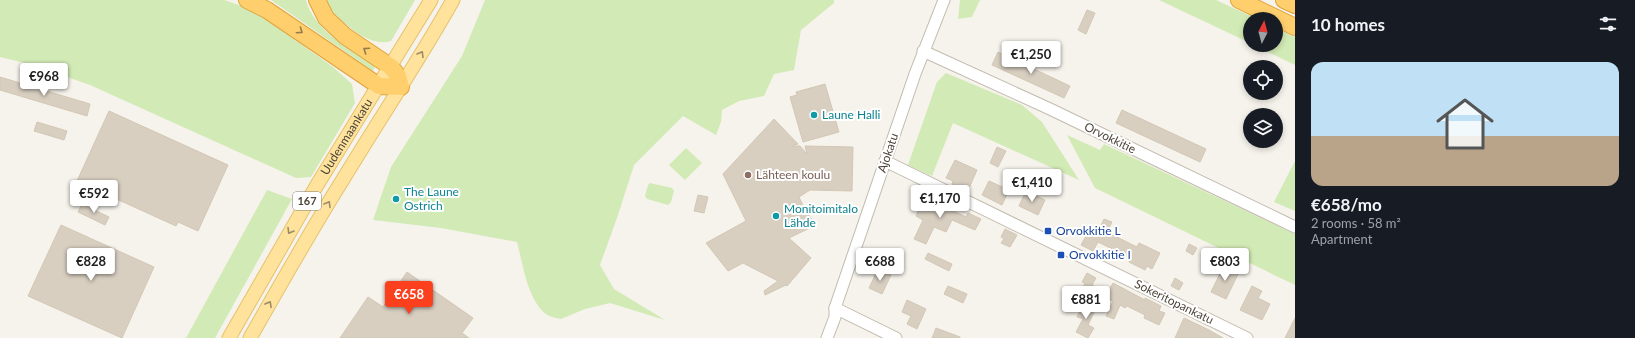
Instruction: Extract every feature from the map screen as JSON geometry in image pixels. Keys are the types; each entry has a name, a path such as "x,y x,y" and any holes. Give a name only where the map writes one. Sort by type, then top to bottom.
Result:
{"highway":[{"path":"247,0 267,10 380,86 401,87 398,76 391,67 345,36 326,18 316,0"},
{"path":"1239,0 1295,27"},
{"path":"1284,0 1295,4"}],"main road":[{"name":"Uudenmaankatu","path":"229,338 317,186 380,86 431,0"},
{"name":"Uudenmaankatu","path":"250,338 312,231 453,0"}],"street":[{"name":"Ajokatu","path":"827,338 835,317 835,308 923,51 944,0"},
{"name":"Orvokkitie","path":"923,51 1050,109 1295,226"},
{"name":"Sokeritopankatu","path":"885,161 1247,338"},
{"name":"Ajokatu","path":"819,338 829,314 835,308"},
{"path":"835,308 896,338"}],"green space":[{"path":"0,0 224,0 251,9 333,67 352,84 355,103 311,177 296,178 90,85 33,65 0,57"},
{"path":"271,0 306,0 316,21 334,38 375,67 373,71"},
{"path":"326,0 415,0 391,41 384,42 362,36 348,26 335,14"},
{"path":"485,0 834,0 834,3 801,30 794,70 774,74 764,96 739,101 722,110 721,122 716,135 683,116 634,165 600,265 614,289 665,320 610,303 585,309 561,319 551,317 540,308 534,300 527,281 517,242 441,228 373,220 391,167 462,56"},
{"path":"960,0 980,0 972,17 958,19"},
{"path":"1159,0 1216,0 1243,13 1243,40"},
{"path":"1283,31 1295,37 1295,65 1268,52 1283,52"},
{"path":"946,73 1022,105 1042,122 1079,180 953,123 932,176 908,165 937,82"},
{"path":"1067,135 1100,150 1104,144 1295,234 1295,285 1095,188"},
{"path":"686,148 702,163 685,180 669,165"},
{"path":"1295,161 1295,211 1274,202"},
{"path":"650,183 672,188 674,191 671,202 668,205 647,199 645,196"},
{"path":"267,190 292,199 215,338 186,338"}],"building":[{"path":"1087,10 1095,13 1086,34 1078,30"},
{"path":"998,52 1070,86 1064,98 992,65"},
{"path":"0,77 90,104 87,116 0,90"},
{"name":"Laune Halli","path":"825,84 839,132 803,142 790,97 797,95 796,92"},
{"path":"1122,110 1206,149 1200,162 1116,123"},
{"path":"109,111 228,165 198,231 178,222 176,226 77,181"},
{"name":"Monitoimitalo Lähde","path":"774,119 798,144 791,146 800,146 807,154 805,146 853,147 852,191 810,190 799,197 805,210 816,225 789,238 811,258 787,286 786,285 765,295 764,291 778,281 743,263 728,271 706,243 746,221 723,174"},
{"path":"37,122 67,131 64,140 34,131"},
{"path":"997,147 1006,151 998,167 990,163"},
{"path":"955,160 977,170 969,188 962,185 961,188 952,184 953,181 946,178"},
{"path":"989,181 1009,190 1002,205 982,195"},
{"path":"1026,191 1045,200 1038,215 1019,206"},
{"path":"698,195 708,197 704,213 694,211"},
{"path":"924,197 966,217 968,213 981,219 975,230 952,220 946,232 934,227 926,244 914,239 923,220 916,216"},
{"path":"82,204 109,217 105,225 78,212"},
{"path":"1104,219 1112,222 1107,232 1137,247 1139,243 1160,253 1152,269 1147,266 1145,270 1129,262 1131,258 1098,242 1093,251 1081,245 1086,236 1090,238 1092,234 1096,236"},
{"path":"61,225 154,267 122,338 28,296"},
{"path":"1005,229 1017,235 1010,247 1001,243 1004,239 1001,237"},
{"path":"1189,244 1197,248 1193,255 1186,251"},
{"path":"928,253 952,264 949,271 925,259"},
{"path":"1224,265 1239,272 1226,299 1211,292"},
{"path":"878,269 891,275 882,294 869,288"},
{"path":"407,272 473,318 462,333 469,338 340,338 368,297 383,307"},
{"path":"1087,273 1096,278 1092,285 1094,286 1087,299 1079,295 1085,283 1082,282"},
{"path":"1175,278 1183,283 1179,290 1171,286"},
{"path":"1113,283 1145,300 1145,298 1161,306 1159,311 1165,313 1159,325 1144,318 1145,315 1127,306 1125,308 1120,305 1114,319 1106,316 1113,301 1105,298"},
{"path":"948,286 967,294 963,303 944,294"},
{"path":"1252,286 1262,291 1258,298 1270,304 1262,320 1240,310"},
{"path":"907,300 926,309 917,329 907,324 911,316 902,312"},
{"path":"1091,303 1097,306 1088,325 1094,328 1088,338 1076,332 1083,319 1077,317 1083,304 1089,307"},
{"path":"1184,318 1209,330 1223,338 1175,338"},
{"path":"1295,318 1295,338 1285,338"},
{"path":"936,328 960,337 960,338 932,338"}],"place":[{"name":"Laune Halli","path":"814,115"},
{"name":"Lähteen koulu","path":"748,175"},
{"name":"The Laune Ostrich","path":"396,199"},
{"name":"Monitoimitalo Lähde","path":"776,216"},
{"name":"Orvokkitie L","path":"1048,231"},
{"name":"Orvokkitie I","path":"1061,255"}]}
